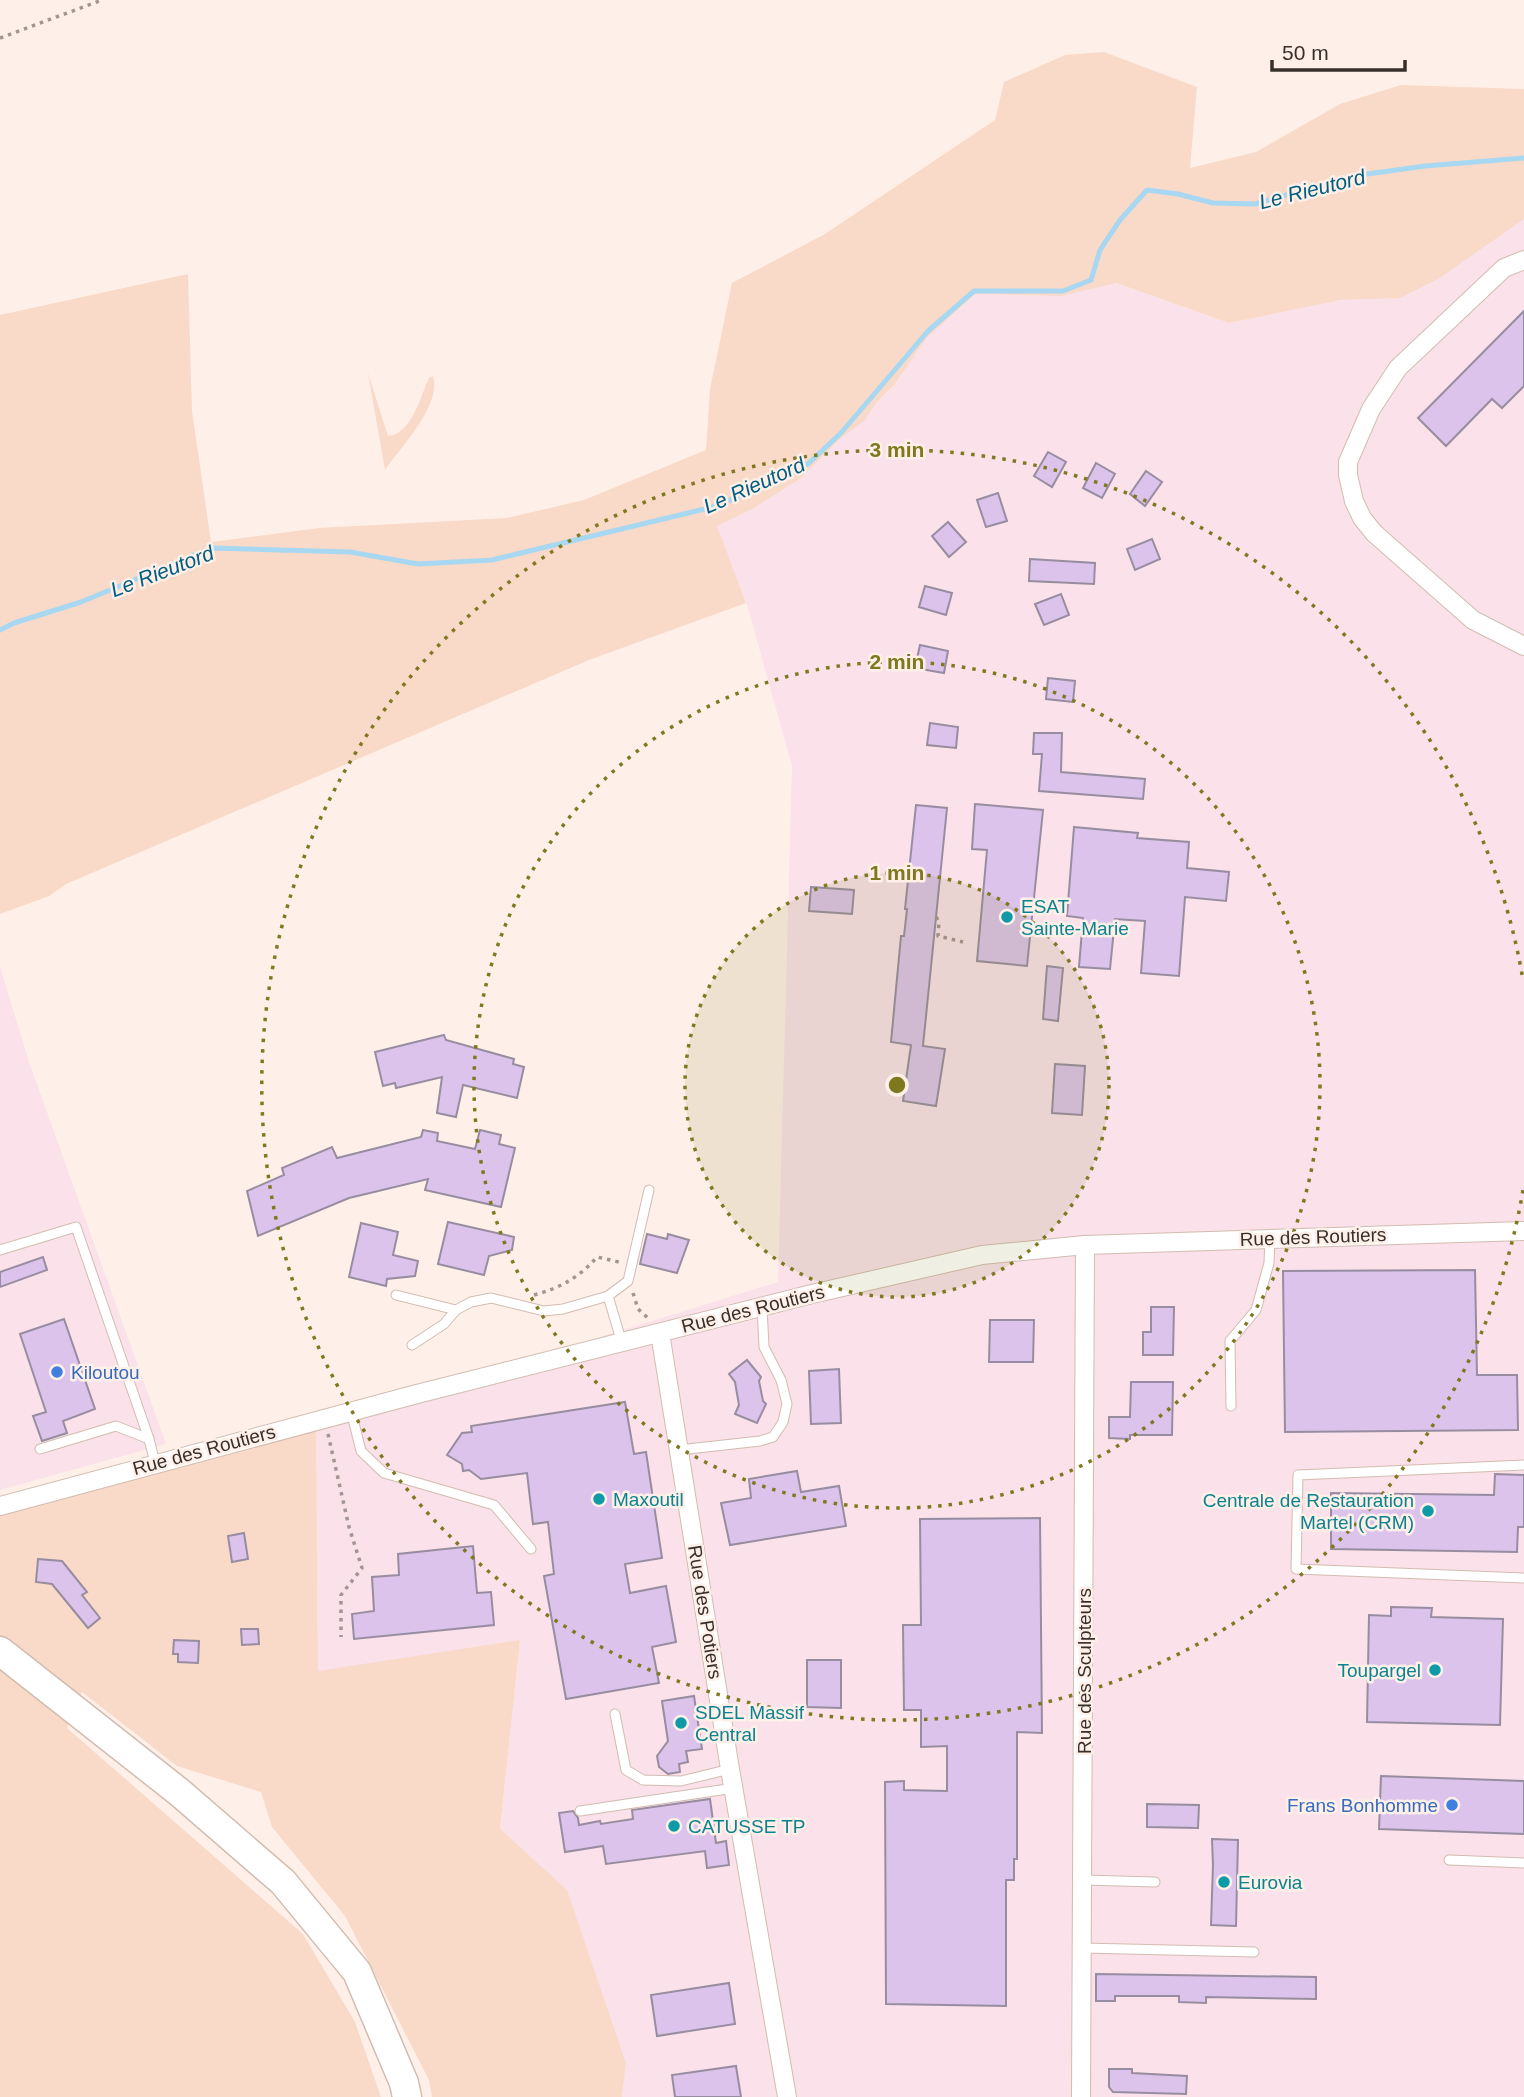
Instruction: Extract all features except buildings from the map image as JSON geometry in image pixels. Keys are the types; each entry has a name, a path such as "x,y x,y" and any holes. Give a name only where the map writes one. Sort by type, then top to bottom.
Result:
{"main road":[{"path":"7,1664 179,1792 283,1882 357,1972 404,2083 407,2097"}],"street":[{"path":"1524,261 1504,268 1398,368 1371,409 1348,462 1348,475 1354,501 1362,518 1374,533 1473,620 1524,646"},
{"name":"Rue des Routiers","path":"0,1506 351,1411 762,1307 982,1255 1085,1245 1524,1231"},
{"name":"Rue des Sculpteurs","path":"1081,2097 1085,1245"},
{"name":"Rue des Potiers","path":"660,1333 730,1769 787,2097"}],"lane":[{"path":"412,1345 444,1324 456,1310 471,1302 491,1298 544,1311 563,1309 608,1296 628,1281 649,1190"},
{"path":"0,1250 76,1227 149,1439 155,1464"},
{"path":"1231,1406 1230,1341 1256,1310 1269,1264 1270,1238"},
{"path":"396,1295 456,1310"},
{"path":"608,1296 622,1343"},
{"path":"679,1450 760,1441 773,1437 783,1422 787,1404 781,1380 764,1347 762,1307"},
{"path":"351,1411 361,1451 384,1473 495,1505 531,1549"},
{"path":"40,1449 116,1426 149,1439"},
{"path":"1524,1465 1298,1475 1296,1569 1524,1578"},
{"path":"615,1714 626,1770 643,1780 681,1781 730,1769"},
{"path":"580,1811 734,1788"},
{"path":"1448,1860 1524,1863"},
{"path":"1083,1880 1155,1882"},
{"path":"1083,1948 1254,1952"}],"path":[{"path":"0,38 102,0"},
{"path":"936,917 939,922 938,936 963,942"},
{"path":"324,1418 349,1527 362,1568 341,1595 341,1637"}],"shaded area":[{"path":"1104,52 1197,87 1190,168 1256,152 1340,104 1401,85 1524,89 1524,219 1438,279 1400,298 1341,300 1229,323 1116,283 1061,296 975,294 926,339 894,385 876,403 865,420 840,439 801,478 754,508 717,526 746,603 589,660 66,884 49,896 0,914 0,315 188,274 192,411 211,542 319,528 507,518 584,500 706,450 710,389 732,283 825,234 995,120 1004,82 1065,55"},
{"path":"1524,219 1524,2097 622,2097 626,2063 567,1891 500,1830 520,1640 318,1672 316,1425 778,1282 792,766 748,608 716,526 754,508 801,478 894,385 926,339 975,294 1061,296 1106,280 1229,323 1341,300 1400,298"},
{"path":"368,373 388,436 396,434 409,422 429,378 433,376 432,400 426,412 385,470"},
{"path":"0,967 30,1065 166,1444 0,1490"},
{"path":"316,1425 318,1671 520,1640 500,1829 567,1890 626,2063 622,2097 432,2097 429,2080 345,1916 272,1827 261,1792 177,1766 82,1692 67,1728 303,1934 355,2022 381,2097 0,2097 0,1514"}],"waterway":[{"name":"Le Rieutord","path":"0,630 81,602 211,548 350,552 418,564 492,560 713,507 777,481 809,463 841,433 928,331 974,291 1063,291 1091,280 1100,250 1120,220 1147,190 1213,203 1255,204 1353,176 1425,166 1524,158"}],"place":[{"name":"ESAT Sainte-Marie","path":"1007,917"},
{"name":"Kiloutou","path":"57,1372"},
{"name":"Maxoutil","path":"599,1499"},
{"name":"Centrale de Restauration Martel (CRM)","path":"1428,1511"},
{"name":"Toupargel","path":"1435,1670"},
{"name":"SDEL Massif Central","path":"681,1723"},
{"name":"Frans Bonhomme","path":"1452,1805"},
{"name":"CATUSSE TP","path":"674,1826"},
{"name":"Eurovia","path":"1224,1882"}]}
